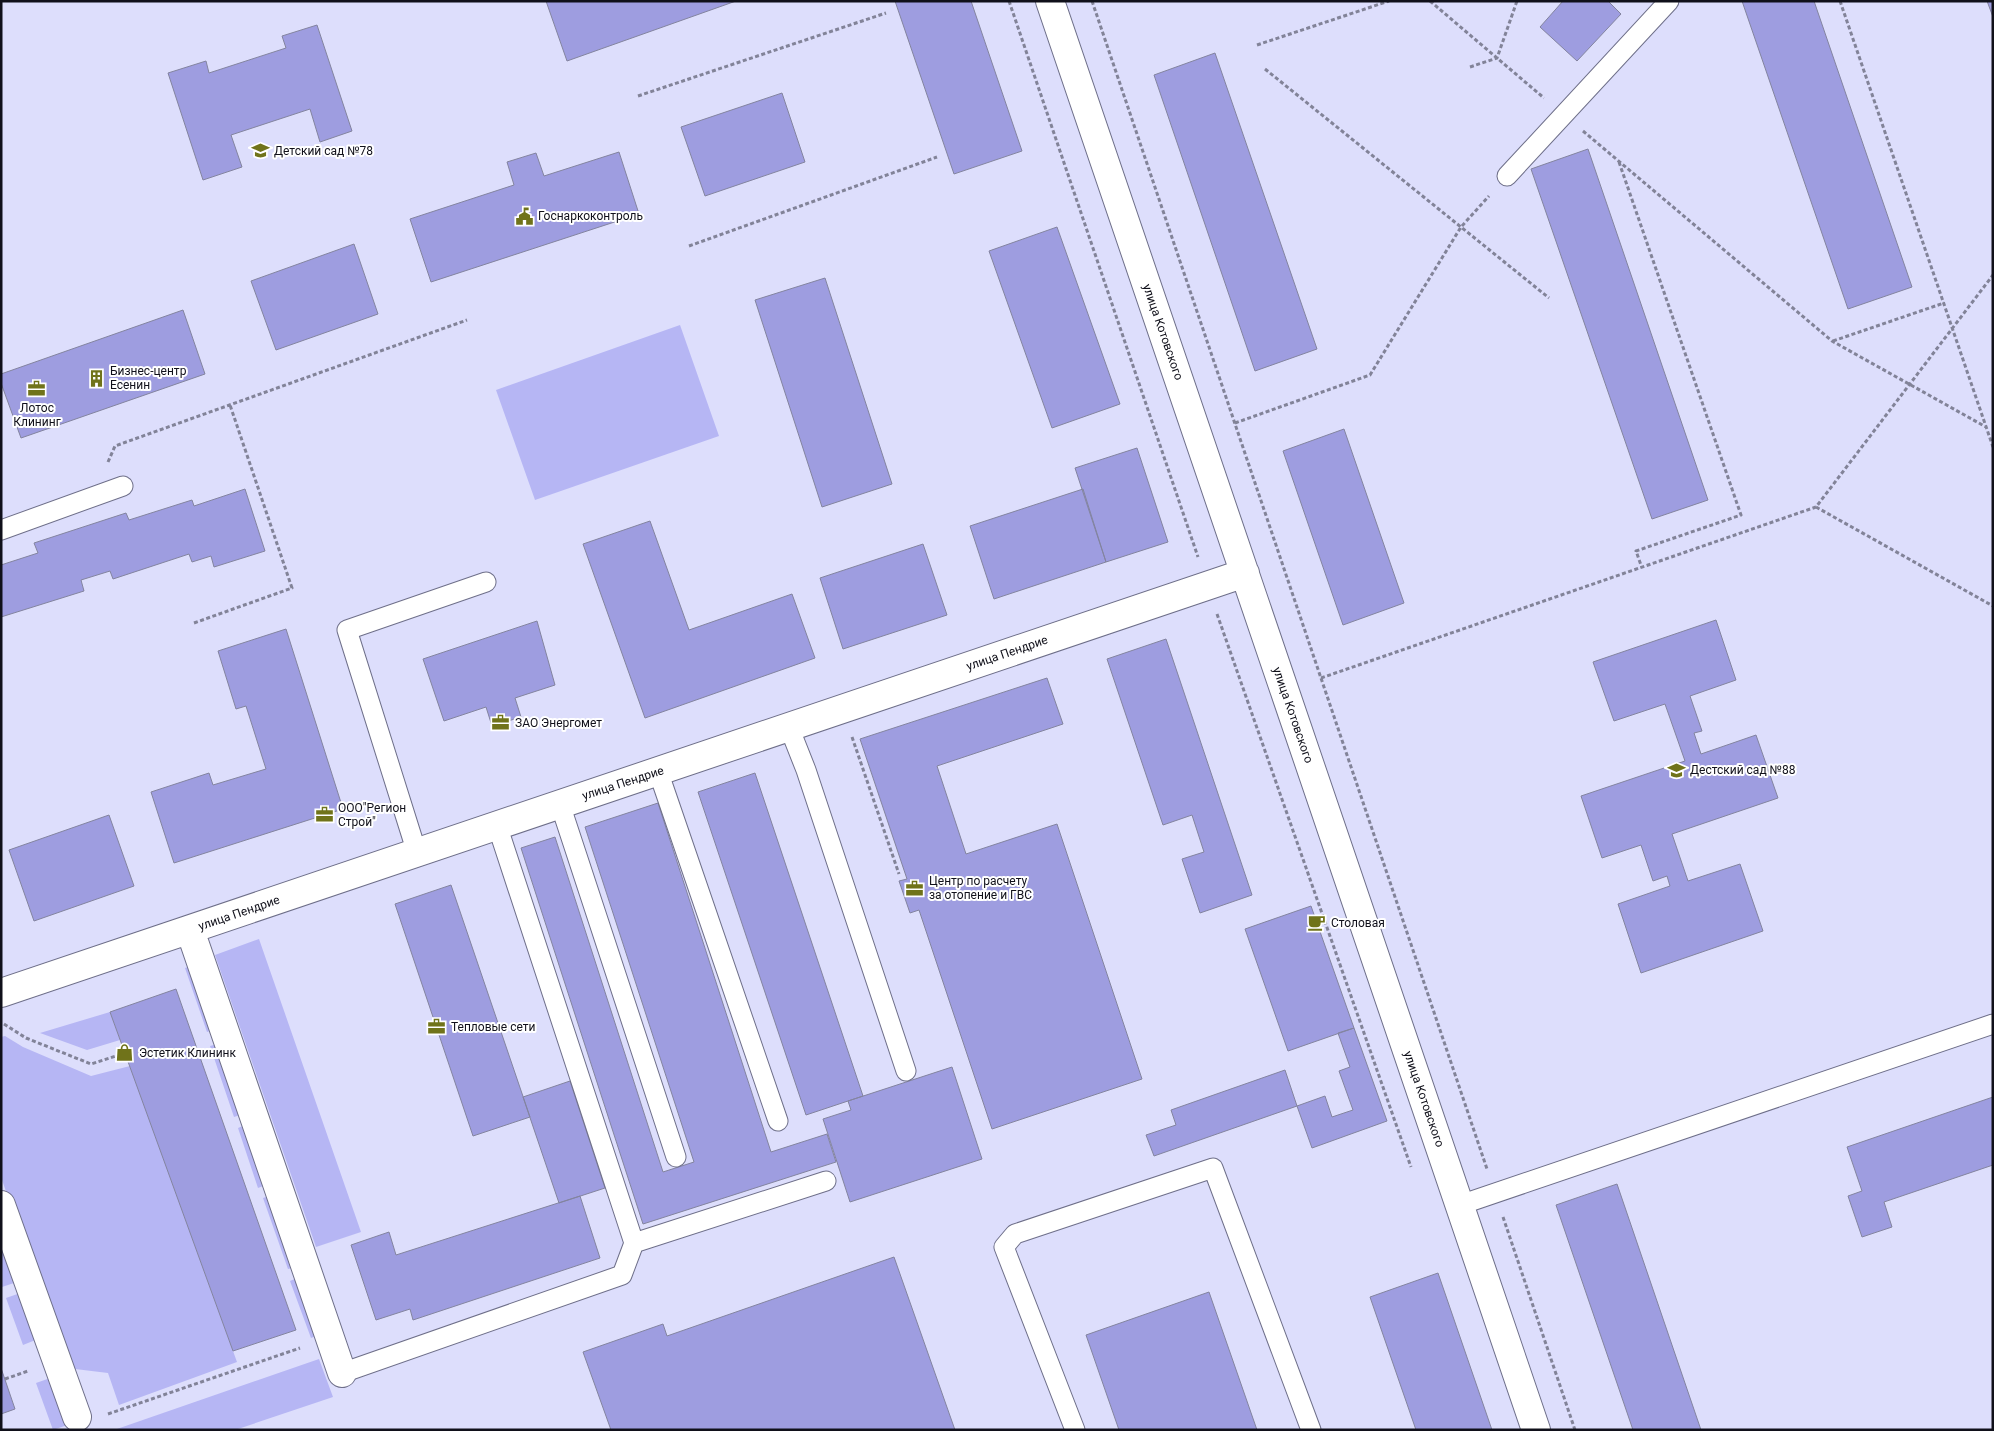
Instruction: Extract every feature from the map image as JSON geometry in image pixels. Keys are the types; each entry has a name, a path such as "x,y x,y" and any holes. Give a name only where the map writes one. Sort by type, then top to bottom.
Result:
{"street":[{"name":"улица Котовского","path":"1050,1 1536,1430"},
{"name":"улица Пендрие","path":"1,993 1245,573"},
{"path":"190,930 342,1373"},
{"path":"1,1205 89,1417"}],"lane":[{"path":"1507,176 1669,1"},
{"path":"1,530 123,486"},
{"path":"417,853 347,630 486,582"},
{"path":"789,727 806,770 906,1071"},
{"path":"658,771 778,1121"},
{"path":"560,804 676,1157"},
{"path":"342,1373 622,1275 634,1243 497,826"},
{"path":"1460,1205 1993,1024"},
{"path":"1075,1430 1004,1247 1015,1234 1213,1168 1311,1430"},
{"path":"634,1243 826,1181"}],"path":[{"path":"1009,1 1199,558"},
{"path":"1092,1 1575,1430"},
{"path":"1257,45 1389,1"},
{"path":"1430,1 1832,341 1986,427"},
{"path":"1497,58 1518,1"},
{"path":"1840,1 1993,447"},
{"path":"638,96 886,14"},
{"path":"1470,67 1497,58"},
{"path":"1265,69 1549,298"},
{"path":"689,246 937,158"},
{"path":"1618,160 1740,515 1636,550 1642,568"},
{"path":"1235,423 1370,375 1461,227 1507,176"},
{"path":"1321,678 1816,507 1993,275"},
{"path":"1832,341 1944,303"},
{"path":"92,497 115,446 467,320"},
{"path":"194,623 292,588 230,405"},
{"path":"1816,507 1993,606"},
{"path":"1216,610 1414,1176"},
{"path":"850,732 899,874"},
{"path":"1,1023 26,1038 91,1064 125,1053"},
{"path":"89,1417 308,1345"}],"shaded area":[{"path":"680,325 719,436 535,500 496,390"},
{"path":"259,939 361,1232 316,1247 215,955"},
{"path":"196,964 218,1028 207,1032 185,968"},
{"path":"110,1012 120,1040 87,1050 40,1033"},
{"path":"5,1036 23,1047 91,1076 130,1066 237,1362 119,1405 108,1373 67,1368 1,1177 1,1037"},
{"path":"225,1042 249,1112 234,1117 210,1046"},
{"path":"250,1123 271,1183 258,1188 238,1128"},
{"path":"275,1194 300,1266 288,1269 263,1198"},
{"path":"1,1218 23,1280 2,1287 1,1285"},
{"path":"304,1275 324,1333 311,1338 290,1281"},
{"path":"26,1291 43,1337 23,1345 6,1298"},
{"path":"319,1359 333,1397 235,1430 114,1430"},
{"path":"56,1376 73,1423 53,1430 36,1383"}],"building":[{"path":"546,1 736,1 567,61"},
{"path":"895,1 971,1 1022,151 954,174"},
{"path":"1563,1 1608,1 1621,14 1577,61 1540,27"},
{"path":"1742,1 1814,1 1912,287 1848,309"},
{"path":"1987,1 1993,1 1993,17"},
{"path":"317,25 352,131 320,142 310,109 231,135 242,167 203,180 168,73 206,61 209,73 286,48 282,36"},
{"path":"1215,53 1317,349 1255,371 1154,75"},
{"path":"782,93 805,162 705,196 681,127"},
{"path":"1588,149 1708,500 1652,519 1531,169"},
{"name":"Госнаркоконтроль","path":"619,152 639,214 431,282 410,219 514,185 507,162 536,153 544,176"},
{"path":"1057,227 1120,404 1052,428 989,251"},
{"path":"354,244 378,314 276,350 251,281"},
{"path":"825,278 892,484 822,507 755,300"},
{"name":"Бизнес-центр Есенин","path":"183,310 205,374 21,438 1,383 1,374"},
{"path":"1344,429 1404,603 1343,625 1283,451"},
{"path":"1137,448 1168,542 1106,562 1075,468"},
{"path":"245,489 265,551 214,567 211,556 192,562 189,554 113,579 110,571 81,580 84,591 1,617 1,565 38,553 34,543 126,513 129,520 192,500 194,506"},
{"path":"1083,489 1106,562 994,599 970,526"},
{"path":"650,521 689,630 792,594 815,658 645,718 583,544"},
{"path":"923,544 947,615 843,649 820,578"},
{"path":"1716,620 1736,680 1690,696 1702,731 1694,733 1701,754 1756,735 1778,798 1672,834 1688,881 1740,864 1763,931 1641,973 1618,904 1670,886 1667,876 1653,881 1641,845 1602,858 1581,796 1685,761 1665,704 1614,721 1593,662"},
{"path":"537,621 555,685 515,698 521,717 492,726 486,707 444,721 423,659"},
{"path":"286,629 343,809 174,863 151,792 209,773 213,785 266,769 246,706 236,709 218,651"},
{"path":"1166,639 1252,895 1200,913 1182,859 1204,852 1192,815 1163,825 1107,659"},
{"path":"1047,678 1063,724 937,766 966,854 1057,824 1142,1079 992,1129 919,910 910,913 899,881 907,879 860,739"},
{"path":"755,773 863,1096 806,1115 698,792"},
{"path":"658,803 771,1152 827,1134 836,1162 643,1224 521,848 555,837 663,1172 694,1162 585,827"},
{"path":"109,815 134,886 34,921 9,850"},
{"path":"451,885 530,1117 473,1136 395,904"},
{"path":"1311,906 1354,1028 1288,1051 1245,929"},
{"path":"176,989 296,1330 233,1351 110,1012"},
{"path":"1354,1028 1387,1121 1312,1148 1297,1106 1325,1096 1332,1117 1353,1110 1339,1071 1350,1067 1338,1033"},
{"path":"952,1067 982,1159 850,1202 823,1119 851,1110 848,1101"},
{"path":"1285,1070 1297,1106 1154,1156 1146,1135 1176,1125 1171,1110"},
{"path":"570,1081 605,1188 559,1203 523,1097"},
{"path":"1993,1097 1993,1165 1884,1202 1892,1227 1862,1237 1848,1196 1862,1191 1847,1147"},
{"path":"1617,1184 1701,1430 1633,1430 1556,1205"},
{"path":"580,1196 600,1258 413,1320 410,1309 376,1320 351,1245 389,1232 396,1255"},
{"path":"894,1257 955,1430 611,1430 583,1352 663,1324 667,1336"},
{"path":"1438,1273 1492,1430 1416,1430 1370,1297"},
{"path":"1209,1292 1257,1430 1119,1430 1086,1335"},
{"path":"1,1368 15,1409 1,1414"}],"place":[{"name":"Детский сад №78","path":"260,151"},
{"name":"Госнаркоконтроль","path":"524,216"},
{"name":"Бизнес-центр Есенин","path":"96,378"},
{"name":"Лотос Клининг","path":"37,389"},
{"name":"ЗАО Энергомет","path":"501,723"},
{"name":"Дестский сад №88","path":"1676,770"},
{"name":"ООО\"Регион Строй\"","path":"324,815"},
{"name":"Центр по расчету за отопение и ГВС","path":"915,888"},
{"name":"Столовая","path":"1317,923"},
{"name":"Тепловые сети","path":"437,1027"},
{"name":"Эстетик Клининк","path":"125,1053"}]}
